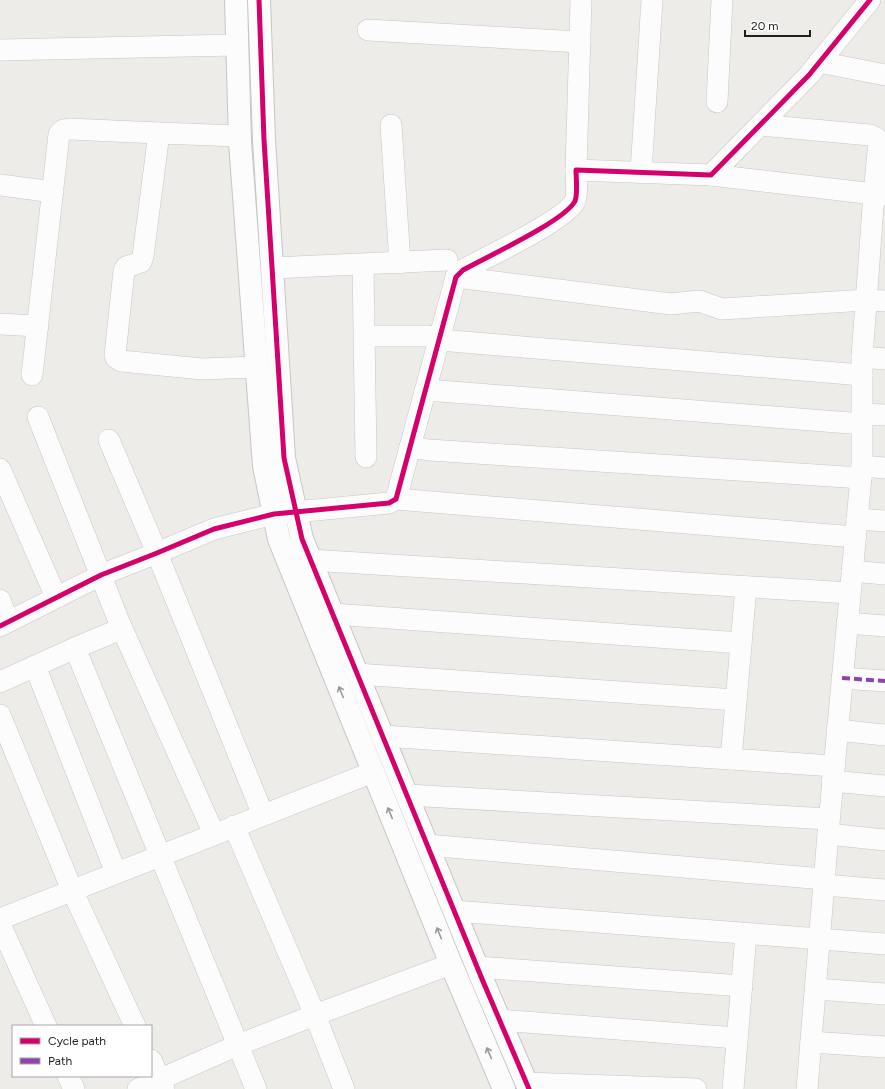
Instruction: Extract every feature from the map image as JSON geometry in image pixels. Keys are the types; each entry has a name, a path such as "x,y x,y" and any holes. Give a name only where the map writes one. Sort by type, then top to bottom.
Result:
{"street":[{"path":"236,0 239,136 256,367 264,466 279,539 451,964 504,1089"},
{"path":"259,0 264,140 284,458 302,539 310,560 454,912 528,1086 696,1089"},
{"path":"272,268 400,263 463,270 552,223 571,208 576,199 581,0"},
{"path":"640,172 652,0"},
{"path":"717,102 722,0"},
{"path":"711,175 809,75 870,0 885,4"},
{"path":"368,30 580,42"},
{"path":"0,50 236,45"},
{"path":"819,62 885,75"},
{"path":"760,125 870,135 876,138 879,142 876,300 862,366 861,472 828,827 808,1089"},
{"path":"391,126 400,263"},
{"path":"32,375 59,134 63,130 69,129 239,136"},
{"path":"158,133 143,256 141,262 126,267 124,271 115,355 116,358 121,362 202,369 256,367"},
{"path":"576,170 711,175 879,194"},
{"path":"0,185 53,192"},
{"path":"363,264 366,457"},
{"path":"452,269 671,304 700,301 722,309 876,300"},
{"path":"396,499 425,391 434,338 452,269"},
{"path":"0,324 38,326"},
{"path":"364,336 434,338 862,366 885,359"},
{"path":"425,391 850,423 862,418 885,416"},
{"path":"38,417 120,624 214,834"},
{"path":"109,440 157,553 263,815"},
{"path":"410,447 445,451 861,472 885,468"},
{"path":"0,470 56,597"},
{"path":"0,600 4,623 101,575 214,529 274,514 382,504 389,503 396,499 856,528 885,521"},
{"path":"310,560 850,593"},
{"path":"852,571 885,574"},
{"path":"731,759 746,587"},
{"path":"333,614 741,643"},
{"path":"847,623 885,626"},
{"path":"0,682 116,631 119,629 120,624"},
{"path":"75,648 256,1089"},
{"path":"35,666 116,873"},
{"path":"357,674 736,700"},
{"path":"842,678 885,681"},
{"path":"0,715 72,890 135,1025"},
{"path":"837,730 885,735"},
{"path":"383,736 731,759 833,774 885,786"},
{"path":"0,919 373,772"},
{"path":"407,794 828,827 885,840"},
{"path":"234,826 344,1089"},
{"path":"427,845 824,882 885,890"},
{"path":"454,912 885,944"},
{"path":"0,924 46,1025"},
{"path":"733,1089 746,934"},
{"path":"138,1089 162,1084 238,1045 451,964"},
{"path":"477,967 742,986"},
{"path":"816,990 885,994"},
{"path":"499,1020 737,1038"},
{"path":"811,1042 885,1047"},
{"path":"152,1062 162,1084"},
{"path":"68,1077 74,1089"}],"marked path":[{"path":"842,678 885,681"}],"cycle path":[{"path":"259,0 264,140 284,458 302,539 482,979 529,1089"},
{"path":"0,626 101,575 214,529 274,514 389,503 396,499 456,277 463,270 541,228 568,209 576,198 576,170 711,175 809,75 870,0"}]}
